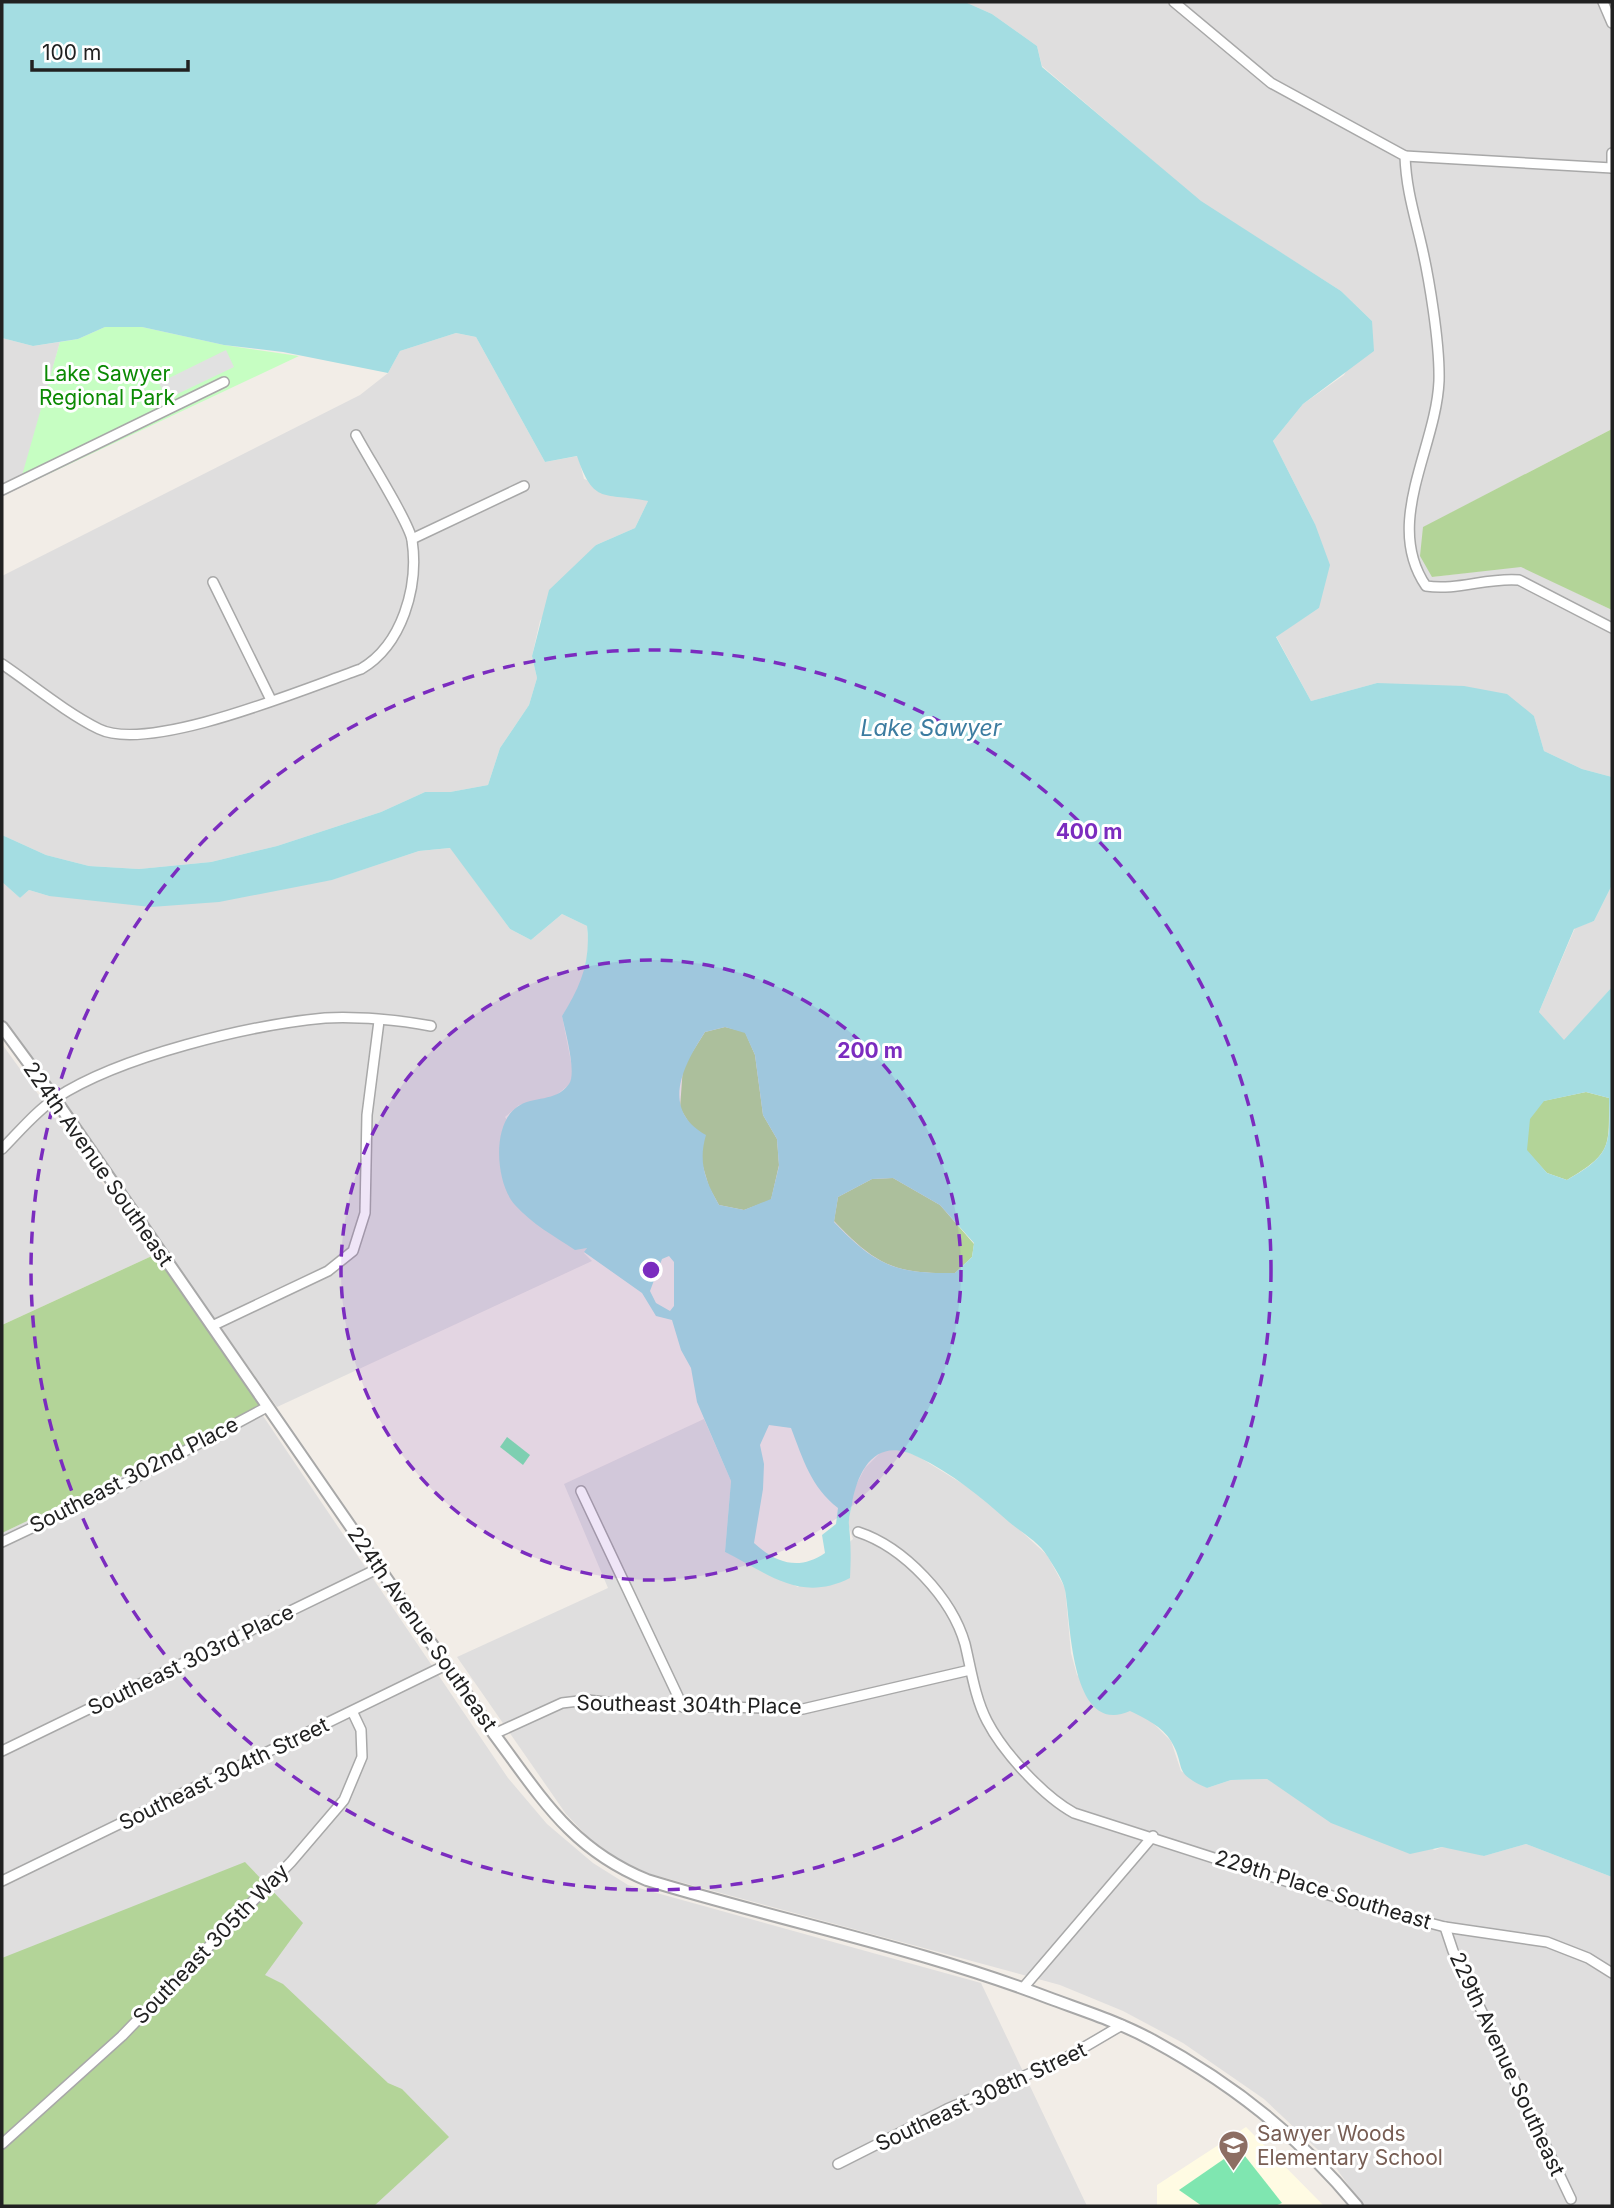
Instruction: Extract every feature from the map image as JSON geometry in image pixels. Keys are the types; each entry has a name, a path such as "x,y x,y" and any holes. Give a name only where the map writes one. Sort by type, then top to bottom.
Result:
{"street":[{"path":"1174,2 1271,83 1405,156 1612,168 1612,153"},
{"path":"1603,2 1612,23"},
{"path":"1405,156 1406,190 1420,240 1439,381 1408,529 1418,574 1426,586 1441,589 1506,579 1519,580 1612,628"},
{"path":"2,490 224,382"},
{"path":"2,664 100,729 122,734 145,734 190,726 361,669 388,648 405,612 411,582 412,539 356,435"},
{"path":"412,539 524,486"},
{"path":"213,582 271,700"},
{"path":"2,1149 55,1099 104,1072 149,1057 265,1027 327,1018 402,1020 431,1026"},
{"path":"212,1325 328,1271 353,1251 365,1213 367,1115 379,1021"},
{"name":"224th Avenue Southeast","path":"2,1027 55,1099 494,1734 559,1822 584,1845 620,1869 693,1895 926,1957 1023,1987 1122,2025 1198,2066 1247,2101 1296,2142 1357,2206"},
{"name":"Southeast 302nd Place","path":"2,1542 114,1489 267,1407"},
{"path":"581,1491 683,1707"},
{"name":"229th Place Southeast","path":"858,1532 892,1549 930,1584 956,1620 986,1720 1055,1802 1074,1813 1153,1836 1336,1898 1445,1927 1547,1942 1588,1958 1612,1973"},
{"name":"Southeast 303rd Place","path":"2,1751 379,1568"},
{"name":"Southeast 304th Street","path":"2,1881 353,1713 446,1665"},
{"name":"Southeast 304th Place","path":"494,1734 562,1703 587,1700 683,1707 803,1709 970,1670"},
{"name":"Southeast 305th Way","path":"2,2144 122,2036 291,1862 344,1800 362,1757 361,1730 353,1713"},
{"path":"1023,1987 1153,1836"},
{"name":"229th Avenue Southeast","path":"1445,1927 1453,1951 1571,2199"},
{"name":"Southeast 308th Street","path":"838,2165 947,2109 1065,2059 1122,2025"}],"shaded area":[{"path":"965,2 1612,2 1612,429 1424,527 1432,577 1521,566 1612,610 1612,777 1582,769 1544,751 1534,716 1377,683 1311,701 1276,636 1319,608 1315,524 1273,441 1303,404 1344,375 1372,321 1341,291 1201,202 1042,66 1037,46 992,14"},
{"path":"456,333 476,337 545,462 578,456 584,479 648,501 635,528 596,545 540,621 532,656 537,678 529,705 500,748 488,785 450,792 425,792 381,812 277,846 211,862 139,869 89,866 46,855 2,835 2,576 360,395 388,373 400,351"},
{"path":"2,338 33,346 60,342 22,479 23,486 2,497"},
{"path":"226,350 234,367 167,399 159,383"},
{"path":"451,848 510,929 531,940 562,914 587,926 589,956 579,989 562,1016 573,1072 571,1083 554,1097 519,1105 505,1117 587,1248 584,1253 592,1261 277,1407 2,1019 2,882 20,898 29,890 49,896 277,888 331,880 419,851"},
{"path":"1612,885 1612,987 1564,1041 1539,1012 1575,928 1594,921"},
{"path":"2,1044 154,1255 2,1325"},
{"path":"259,1410 508,1778 547,1824 593,1863 628,1885 981,1983 1087,2206 2,2206 2,1533"},
{"path":"704,1419 731,1481 725,1552 798,1587 853,1539 848,1524 855,1487 865,1468 882,1451 900,1449 919,1457 984,1497 1047,1555 1065,1588 1071,1653 1077,1675 1151,1721 1171,1741 1181,1771 1207,1788 1231,1780 1267,1779 1294,1795 1435,1850 1442,1847 1464,1849 1484,1856 1526,1844 1612,1877 1612,2206 1363,2206 1334,2165 1264,2099 1183,2043 1123,2011 1060,1985 647,1873 617,1858 589,1838 566,1814 457,1657 608,1588 564,1484"},
{"name":"Sawyer Woods Elementary School","path":"1246,2127 1324,2206 1157,2206 1157,2185"}],"green space":[{"name":"Lake Sawyer Regional Park","path":"105,327 142,327 224,345 299,356 23,486 21,479 60,342 78,339"},
{"path":"1612,429 1612,610 1521,567 1432,577 1420,556 1423,527"},
{"path":"725,1027 745,1032 755,1055 763,1115 777,1139 779,1165 771,1200 744,1210 719,1205 709,1187 691,1126 680,1108 683,1067 705,1032"},
{"path":"1586,1092 1609,1098 1608,1139 1605,1148 1593,1163 1567,1180 1547,1173 1526,1150 1529,1119 1543,1101"},
{"path":"893,1178 940,1205 974,1244 972,1257 955,1273 916,1271 887,1264 862,1248 834,1221 838,1197 872,1179"},
{"path":"154,1255 212,1326 267,1407 2,1533 2,1325"},
{"path":"507,1437 530,1455 523,1465 500,1447"},
{"path":"245,1862 303,1923 265,1975 283,1984 388,2083 402,2089 449,2137 374,2206 2,2206 2,1958"},
{"path":"1237,2150 1241,2151 1282,2203 1275,2206 1202,2206 1179,2190"}],"water":[{"name":"Lake Sawyer","path":"2,2 965,2 992,14 1037,46 1042,67 1201,201 1341,291 1372,321 1374,351 1303,404 1273,441 1315,524 1330,565 1319,608 1276,637 1311,701 1377,683 1464,686 1507,694 1534,716 1544,751 1582,769 1612,777 1612,885 1594,921 1574,929 1539,1012 1564,1040 1612,987 1612,1877 1526,1844 1484,1856 1442,1847 1410,1854 1331,1823 1267,1779 1231,1780 1207,1788 1188,1778 1171,1741 1158,1727 1130,1711 1110,1715 1095,1708 1085,1693 1072,1649 1064,1586 1044,1552 966,1486 931,1463 904,1451 881,1453 872,1459 859,1478 849,1520 850,1578 816,1588 800,1587 785,1583 725,1552 731,1481 697,1402 691,1368 681,1350 672,1320 656,1316 642,1293 584,1252 587,1248 575,1250 529,1218 515,1205 500,1170 500,1140 509,1116 524,1103 557,1094 569,1084 572,1071 570,1051 562,1016 583,973 587,951 587,926 562,914 531,940 510,929 450,848 419,851 332,880 219,902 151,907 49,896 29,890 20,898 2,882 2,835 46,855 89,866 139,869 211,862 277,846 381,812 425,792 450,792 488,785 500,748 529,705 537,678 532,656 549,590 596,545 635,528 648,501 611,496 595,490 583,472 577,456 545,462 476,337 456,333 400,351 388,373 283,352 224,345 142,327 105,327 78,339 33,346 2,338","holes":["725,1027 745,1033 755,1055 763,1115 777,1139 779,1166 771,1199 744,1210 719,1205 704,1171 706,1135 692,1125 683,1113 680,1100 680,1086 689,1059 705,1032","1586,1092 1609,1098 1609,1128 1605,1148 1592,1163 1567,1180 1547,1173 1527,1150 1530,1119 1544,1101","893,1178 940,1205 974,1243 972,1257 955,1273 917,1272 887,1264 862,1248 834,1222 838,1197 872,1179","669,1256 674,1262 674,1306 670,1311 656,1303 650,1291 662,1259","769,1425 791,1428 814,1482 838,1508 836,1524 822,1535 825,1553 806,1562 788,1562 771,1556 754,1543 763,1489 764,1464 760,1445"]}],"place":[{"name":"Sawyer Woods Elementary School","path":"1234,2173"}]}
